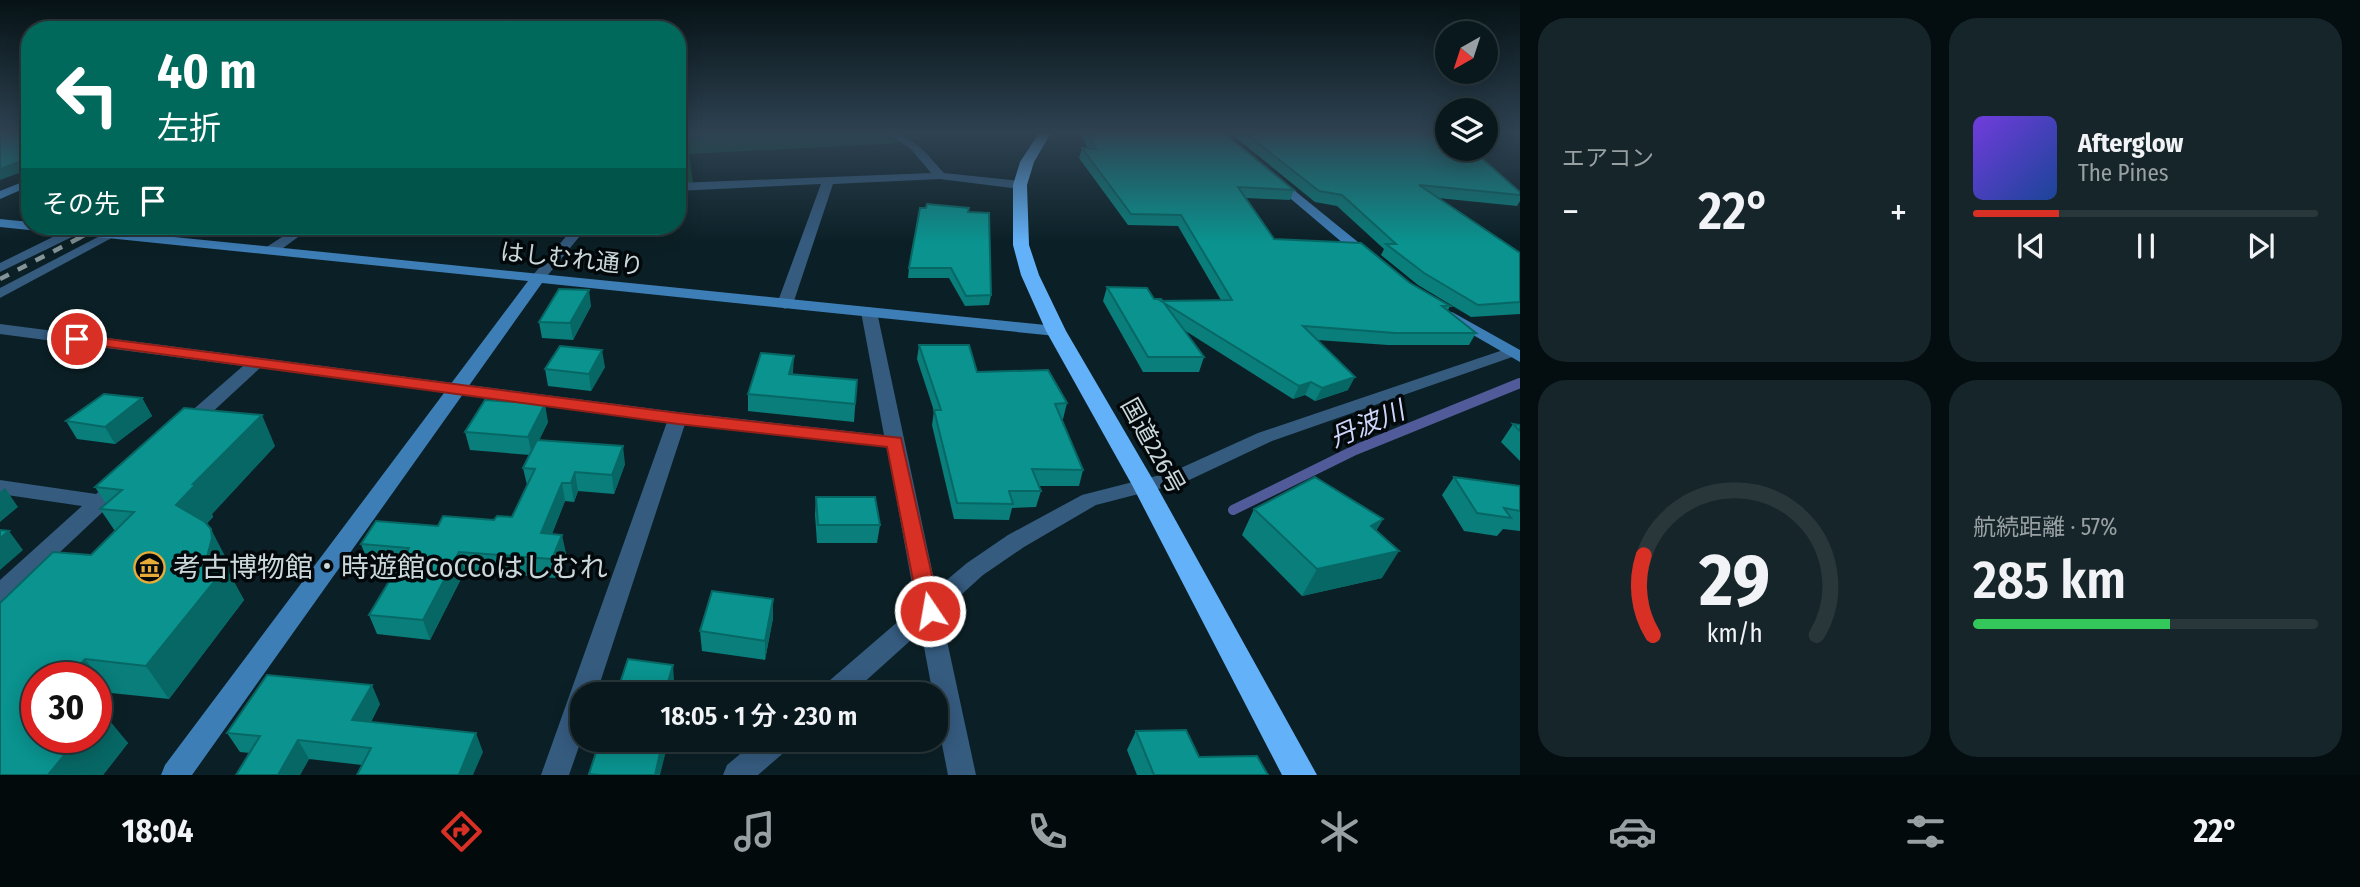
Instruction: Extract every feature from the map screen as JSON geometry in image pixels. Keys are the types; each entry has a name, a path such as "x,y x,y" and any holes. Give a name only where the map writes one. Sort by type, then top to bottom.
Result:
{"highway":[{"name":"国道226号","path":"1025,169 1020,185 1021,245 1030,275 1056,331 1144,485 1300,775"}],"street":[{"path":"934,169 940,176"},
{"path":"1266,173 1380,266"},
{"path":"686,187 828,183 940,176 1020,185"},
{"path":"785,304 828,183"},
{"path":"0,195 21,186"},
{"name":"はしむれ通り","path":"0,223 21,225"},
{"path":"0,268 65,235"},
{"path":"0,294 111,235"},
{"name":"はしむれ通り","path":"111,235 1056,331"},
{"path":"270,251 294,235"},
{"path":"175,775 456,388 538,278 574,235"},
{"path":"1439,309 1516,355"},
{"path":"869,312 962,775"},
{"path":"0,329 678,418 895,442"},
{"path":"846,682 975,569 1016,541 1089,500 1178,477 1265,437 1516,355"},
{"path":"174,437 257,362"},
{"path":"587,682 678,418"},
{"path":"0,594 132,474"},
{"path":"0,487 101,502"},
{"path":"555,775 570,732"},
{"path":"737,775 764,752"}],"green space":[{"path":"686,169 691,169 693,184 686,184"}],"building":[{"path":"1098,169 1268,169 1294,190 1238,187 1274,239 1361,243 1410,283 1450,306 1442,306 1476,333 1395,333 1303,326 1355,377 1322,388 1311,382 1299,386 1161,301 1232,300 1181,215 1131,214"},
{"path":"1291,169 1494,169 1520,192 1520,195 1419,185 1520,253 1520,302 1478,305 1424,273 1386,244 1396,244 1342,195 1319,191"},
{"path":"927,204 989,213 991,295 966,296 951,268 909,268 920,208 926,208"},
{"path":"1107,287 1147,288 1154,299 1161,299 1204,357 1148,357"},
{"path":"559,289 589,290 570,323 539,322"},
{"path":"919,345 969,345 977,372 1048,370 1067,403 1055,404 1083,470 1032,469 1041,491 1009,491 1013,504 957,503 934,410 941,410"},
{"path":"560,346 602,350 589,374 545,369"},
{"path":"761,353 794,356 789,374 857,380 855,404 748,394"},
{"path":"104,394 142,398 105,427 66,421"},
{"path":"485,400 545,404 528,437 465,432"},
{"path":"184,408 262,415 193,484 196,484 176,505 205,522 211,529 212,538 205,565 226,567 146,666 85,659 82,662 21,662 21,753 66,753 48,775 0,775 0,603 53,552 91,555 134,512 100,509 122,490 95,487"},
{"path":"537,440 623,446 612,475 575,472 571,483 562,483 541,533 562,535 552,559 459,552 423,620 369,615 409,548 361,544 376,521 438,526 443,516 494,520 497,516 512,517 535,469 523,468"},
{"path":"1315,477 1383,519 1371,526 1399,551 1317,569 1254,509"},
{"path":"1454,477 1520,486 1520,511 1504,508 1511,518 1477,513"},
{"path":"816,497 875,497 880,525 818,525"},
{"path":"0,530 9,531 0,538"},
{"path":"712,591 773,599 765,641 700,631"},
{"path":"628,659 673,665 668,682 620,682"},
{"path":"267,675 372,685 352,720 476,733 459,775 357,775 371,748 298,740 278,775 236,775 260,736 227,733"},
{"path":"1186,730 1199,757 1257,756 1268,775 1154,775 1136,731"},
{"path":"596,752 660,752 655,775 589,774"}],"waterway":[{"name":"丹波川","path":"1233,510 1355,450 1520,383"}],"railway":[{"path":"78,239 86,235"},
{"path":"0,279 81,237"}],"place":[{"name":"考古博物館・時遊館CoCCoはしむれ","path":"150,567"}],"route":[{"path":"77,339 678,418 895,442 930,611"}]}
